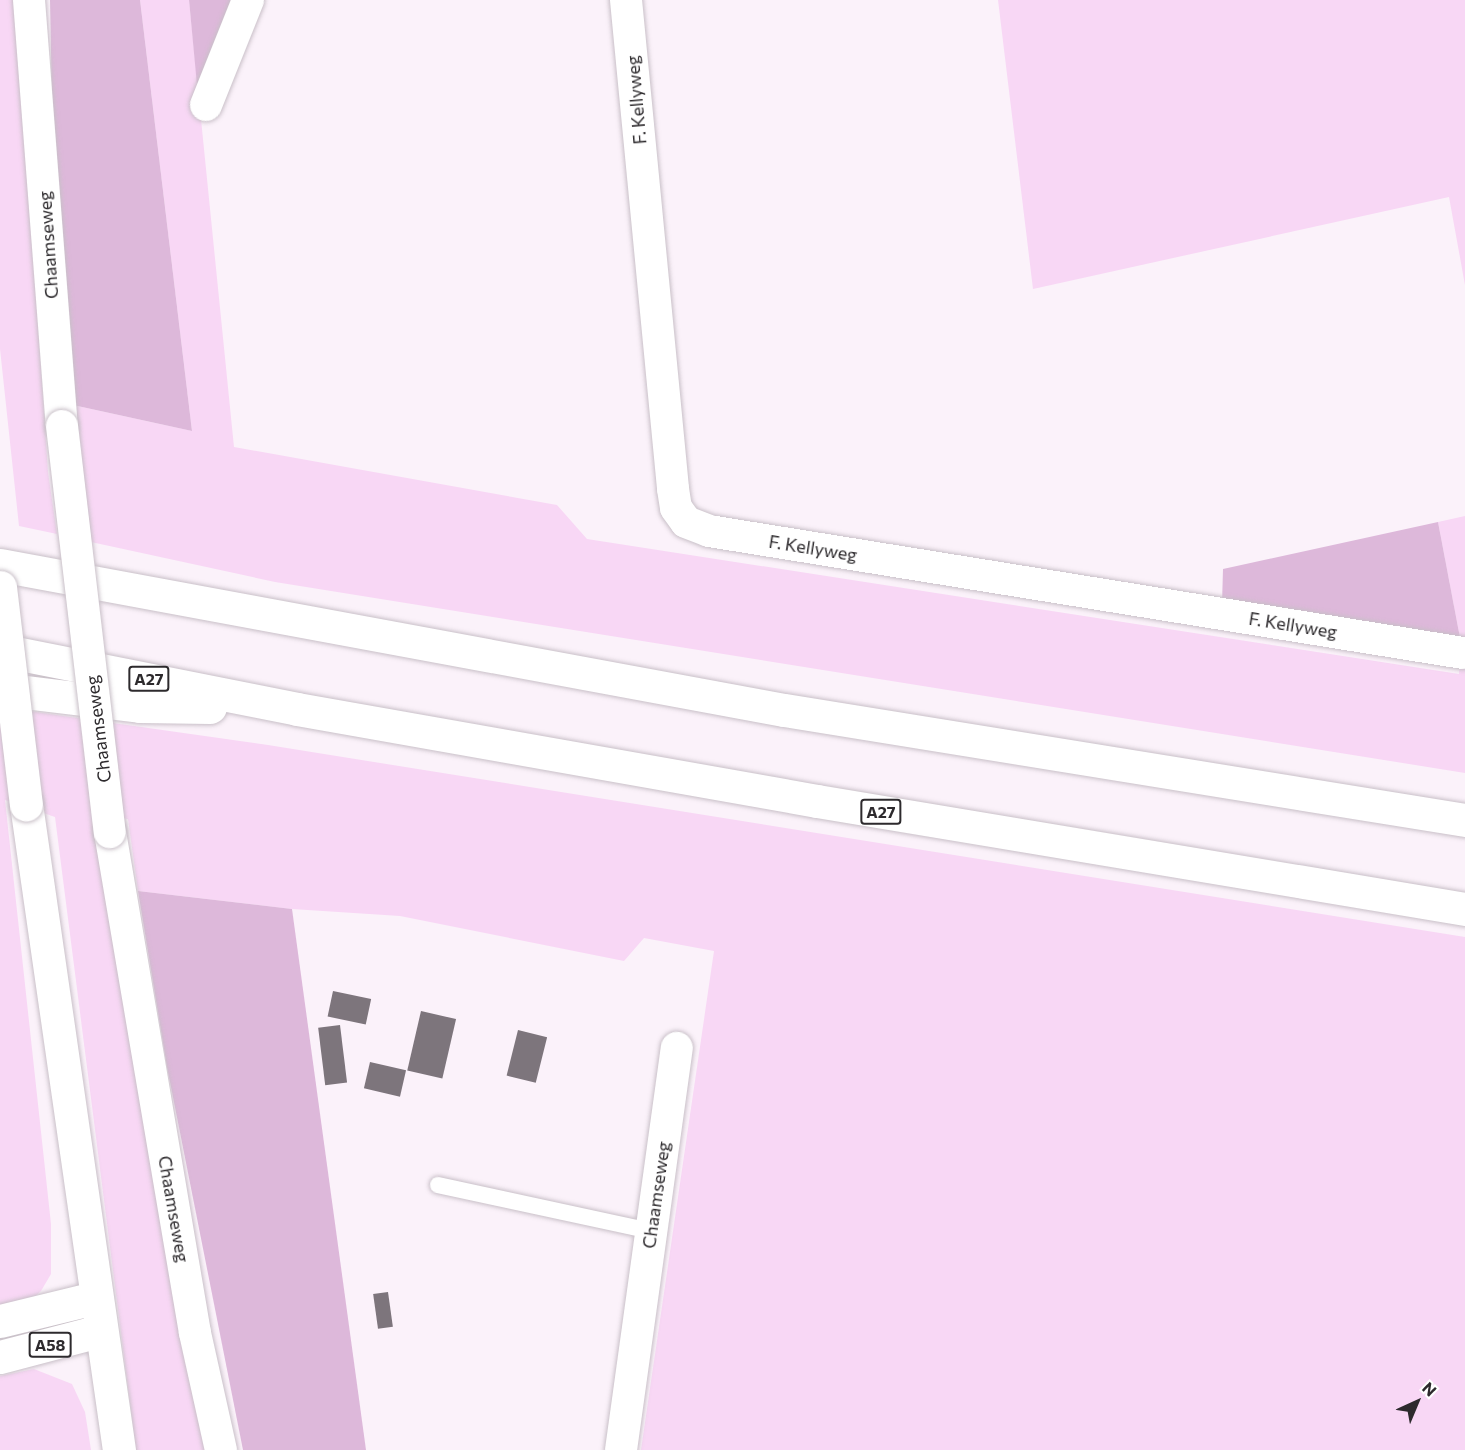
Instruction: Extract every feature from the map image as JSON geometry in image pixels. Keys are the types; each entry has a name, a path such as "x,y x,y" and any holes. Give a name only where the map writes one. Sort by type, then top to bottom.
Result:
{"main road":[{"path":"0,565 784,710 1465,820"},
{"path":"0,586 26,804 94,1298 118,1450"},
{"name":"A27","path":"0,650 297,709 817,801 1465,909"},
{"path":"0,689 140,706 297,709"},
{"name":"A58","path":"0,1321 94,1298"},
{"name":"A58","path":"0,1357 99,1331"}],"street":[{"name":"Chaamseweg","path":"29,0 62,426 111,832 195,1333 221,1450"},
{"path":"206,105 248,0"},
{"name":"F. Kellyweg","path":"626,0 673,489 676,508 686,522 709,531 1463,653"},
{"name":"Chaamseweg","path":"621,1450 677,1048"}],"lane":[{"path":"438,1185 651,1231"}],"shaded area":[{"path":"0,0 16,0 48,472 57,534 19,526 0,349"},
{"path":"50,0 140,0 192,431 73,405 52,104"},
{"path":"140,0 189,0 234,447 557,505 587,539 1459,674 1461,643 1438,522 1465,516 1465,773 275,582 91,542 73,405 192,431"},
{"path":"189,0 237,0 198,96"},
{"path":"998,0 1465,0 1465,285 1449,197 1033,289"},
{"path":"1438,522 1461,643 1222,604 1223,569"},
{"path":"0,707 268,745 1465,937 1465,1450 641,1450 714,951 644,938 624,961 400,916 292,909 138,891 128,819 98,814 153,1180 205,1450 136,1450 55,817 5,800 51,1224 51,1274 41,1291 16,1314 0,1317"},
{"path":"138,891 292,909 366,1450 243,1450 167,1067"},
{"path":"34,1369 72,1384 85,1412 91,1450 0,1450 0,1376"}],"building":[{"path":"333,991 371,999 366,1025 328,1016"},
{"path":"421,1011 456,1019 442,1079 407,1070"},
{"path":"340,1025 347,1083 325,1085 318,1028"},
{"path":"518,1030 547,1037 536,1083 507,1076"},
{"path":"370,1062 406,1070 400,1097 364,1088"},
{"path":"388,1292 393,1327 378,1329 373,1294"}]}
